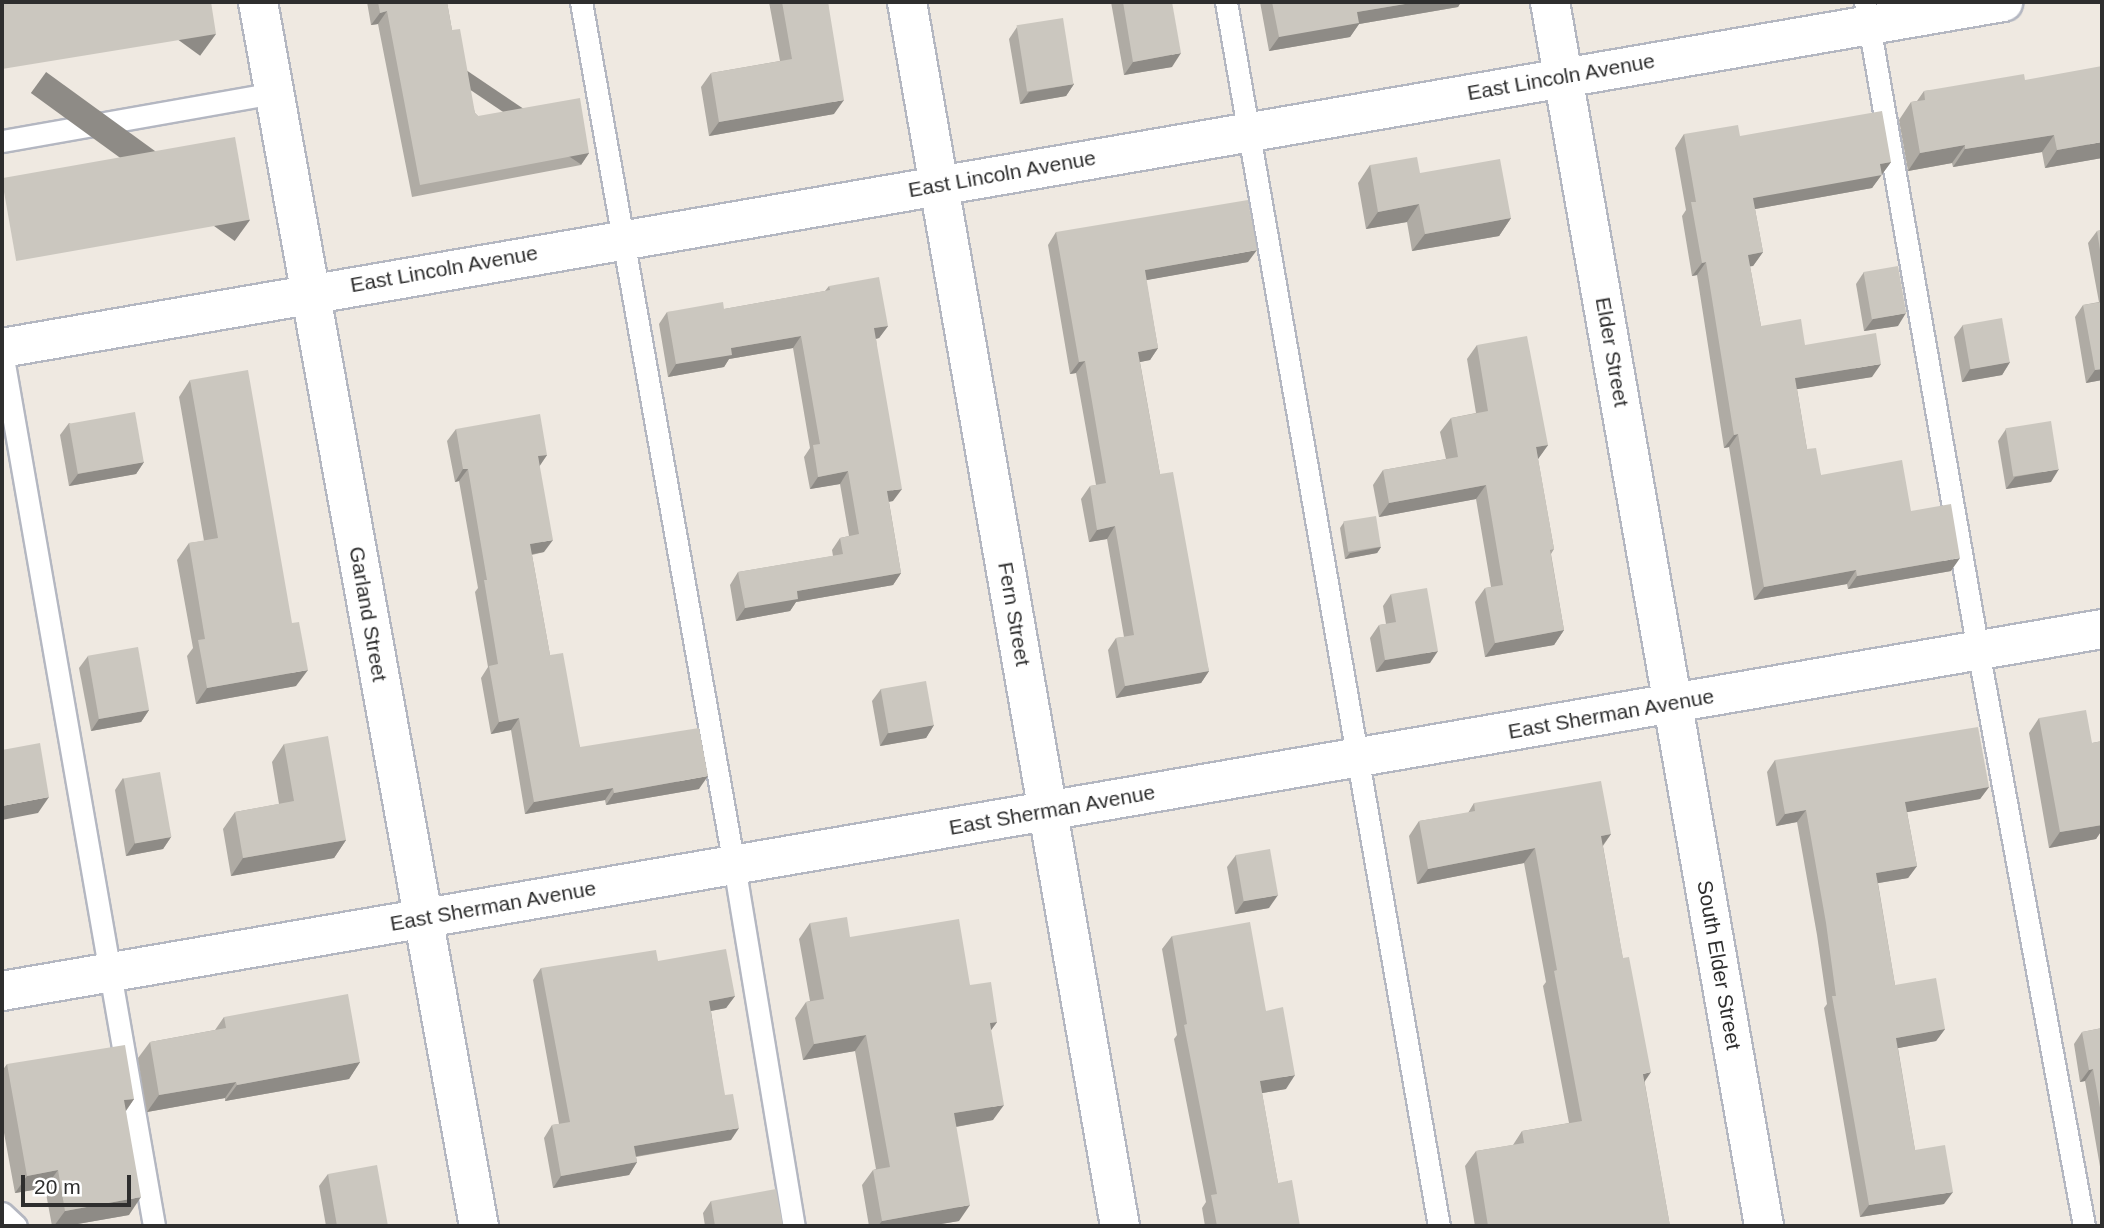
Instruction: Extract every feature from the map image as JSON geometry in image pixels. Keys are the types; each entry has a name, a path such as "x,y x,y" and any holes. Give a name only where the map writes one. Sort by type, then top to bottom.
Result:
{"street":[{"name":"Garland Street","path":"258,2 479,1226"},
{"name":"Fern Street","path":"907,2 1120,1226"},
{"name":"Elder Street","path":"1550,2 1674,703"},
{"name":"East Lincoln Avenue","path":"2,350 310,292 1563,77 1867,13 2003,2"},
{"name":"East Sherman Avenue","path":"2,991 2102,629"},
{"name":"South Elder Street","path":"1674,703 1764,1226"}],"lane":[{"path":"581,2 734,865 793,1226"},
{"path":"1226,2 1439,1226"},
{"path":"1867,13 1978,650 2084,1226"},
{"path":"2,141 274,93"},
{"path":"2,350 154,1226"},
{"path":"2,1213 16,1226"}],"building":[{"path":"2,2 211,2 216,34 2,69"},
{"path":"378,2 447,2 452,30 460,29 475,113 478,116 580,98 589,153 420,185 387,11 380,13"},
{"path":"782,2 828,2 844,100 719,122 711,73 792,59"},
{"path":"1123,2 1172,2 1181,53 1133,62"},
{"path":"1272,2 1417,2 1357,12 1359,23 1279,37"},
{"path":"1063,18 1073,84 1027,92 1017,25"},
{"path":"2102,66 2102,142 2057,150 2054,135 1920,153 1911,102 1925,100 1924,91 2024,74 2025,80"},
{"path":"1882,111 1891,162 1880,164 1882,175 1753,198 1763,252 1748,255 1761,326 1801,319 1805,345 1876,333 1881,364 1795,378 1807,449 1816,448 1821,475 1902,460 1911,511 1951,504 1960,558 1857,576 1856,570 1764,587 1738,434 1734,435 1706,262 1702,263 1691,202 1696,202 1684,134 1738,125 1740,136"},
{"path":"235,137 250,220 16,261 2,178"},
{"path":"1417,157 1420,173 1500,159 1511,218 1425,234 1419,204 1378,212 1370,165"},
{"path":"1248,200 1257,250 1145,270 1158,348 1138,352 1160,474 1173,472 1209,671 1125,686 1116,638 1134,635 1115,526 1097,530 1090,486 1106,483 1085,361 1079,362 1056,232"},
{"path":"2102,230 2102,262 2097,231"},
{"path":"1898,266 1906,313 1872,319 1864,272"},
{"path":"879,277 888,326 874,328 902,489 887,491 901,573 797,591 798,599 745,608 738,572 843,554 840,538 859,534 848,471 818,477 813,445 820,444 801,336 731,348 732,355 676,364 667,312 723,302 724,309 830,290 829,286"},
{"path":"2102,302 2102,369 2095,370 2083,305"},
{"path":"2002,318 2010,362 1970,369 1963,325"},
{"path":"1527,336 1548,445 1536,447 1554,549 1550,550 1564,630 1495,643 1485,588 1503,585 1486,485 1389,503 1383,470 1458,457 1451,418 1488,411 1477,345"},
{"path":"248,370 292,623 299,622 308,670 207,688 198,640 205,639 189,543 218,538 190,380"},
{"path":"135,412 144,462 78,474 69,424"},
{"path":"540,414 547,455 538,456 553,540 530,544 550,655 563,653 580,747 699,728 708,776 614,793 613,788 534,802 519,718 499,722 489,666 498,664 484,580 487,580 468,469 463,469 456,429"},
{"path":"2051,421 2059,469 2013,477 2006,428"},
{"path":"1376,516 1381,547 1348,552 1343,521"},
{"path":"1427,588 1438,651 1385,660 1379,625 1396,622 1391,594"},
{"path":"138,647 149,710 99,719 88,656"},
{"path":"926,681 934,725 889,733 881,689"},
{"path":"2086,710 2092,743 2102,741 2102,825 2060,832 2039,718"},
{"path":"1978,727 1989,787 1905,802 1917,866 1876,873 1895,985 1936,978 1945,1029 1896,1038 1915,1150 1945,1145 1953,1192 1869,1205 1832,996 1836,996 1826,923 1806,810 1785,814 1775,760"},
{"path":"328,736 346,840 243,858 235,812 294,801 284,744"},
{"path":"40,743 49,797 2,806 2,750"},
{"path":"160,772 171,837 135,843 124,778"},
{"path":"1601,781 1611,834 1601,836 1623,958 1629,957 1651,1072 1643,1074 1670,1226 1488,1226 1476,1151 1524,1143 1522,1131 1582,1121 1554,971 1557,970 1535,848 1428,869 1419,821 1475,811 1474,803"},
{"path":"1270,849 1278,895 1244,901 1236,855"},
{"path":"847,917 850,937 959,919 970,985 991,982 997,1022 990,1023 1004,1105 954,1113 970,1205 882,1221 873,1170 890,1167 866,1035 814,1044 806,1002 824,999 810,923"},
{"path":"1250,922 1266,1011 1283,1007 1295,1075 1260,1081 1278,1183 1292,1180 1300,1226 1217,1226 1211,1195 1217,1194 1184,1025 1187,1024 1172,936"},
{"path":"726,949 735,996 709,1001 725,1095 733,1094 739,1128 634,1146 637,1162 561,1176 552,1125 570,1122 541,968 656,950 658,961"},
{"path":"348,994 360,1062 237,1085 236,1082 159,1095 150,1042 226,1028 224,1017"},
{"path":"2102,1028 2102,1119 2093,1069 2089,1070 2082,1032"},
{"path":"125,1045 134,1099 124,1100 141,1197 65,1211 58,1170 27,1176 7,1064"},
{"path":"377,1165 388,1226 337,1226 328,1174"},
{"path":"776,1189 783,1226 715,1226 711,1201"}]}
